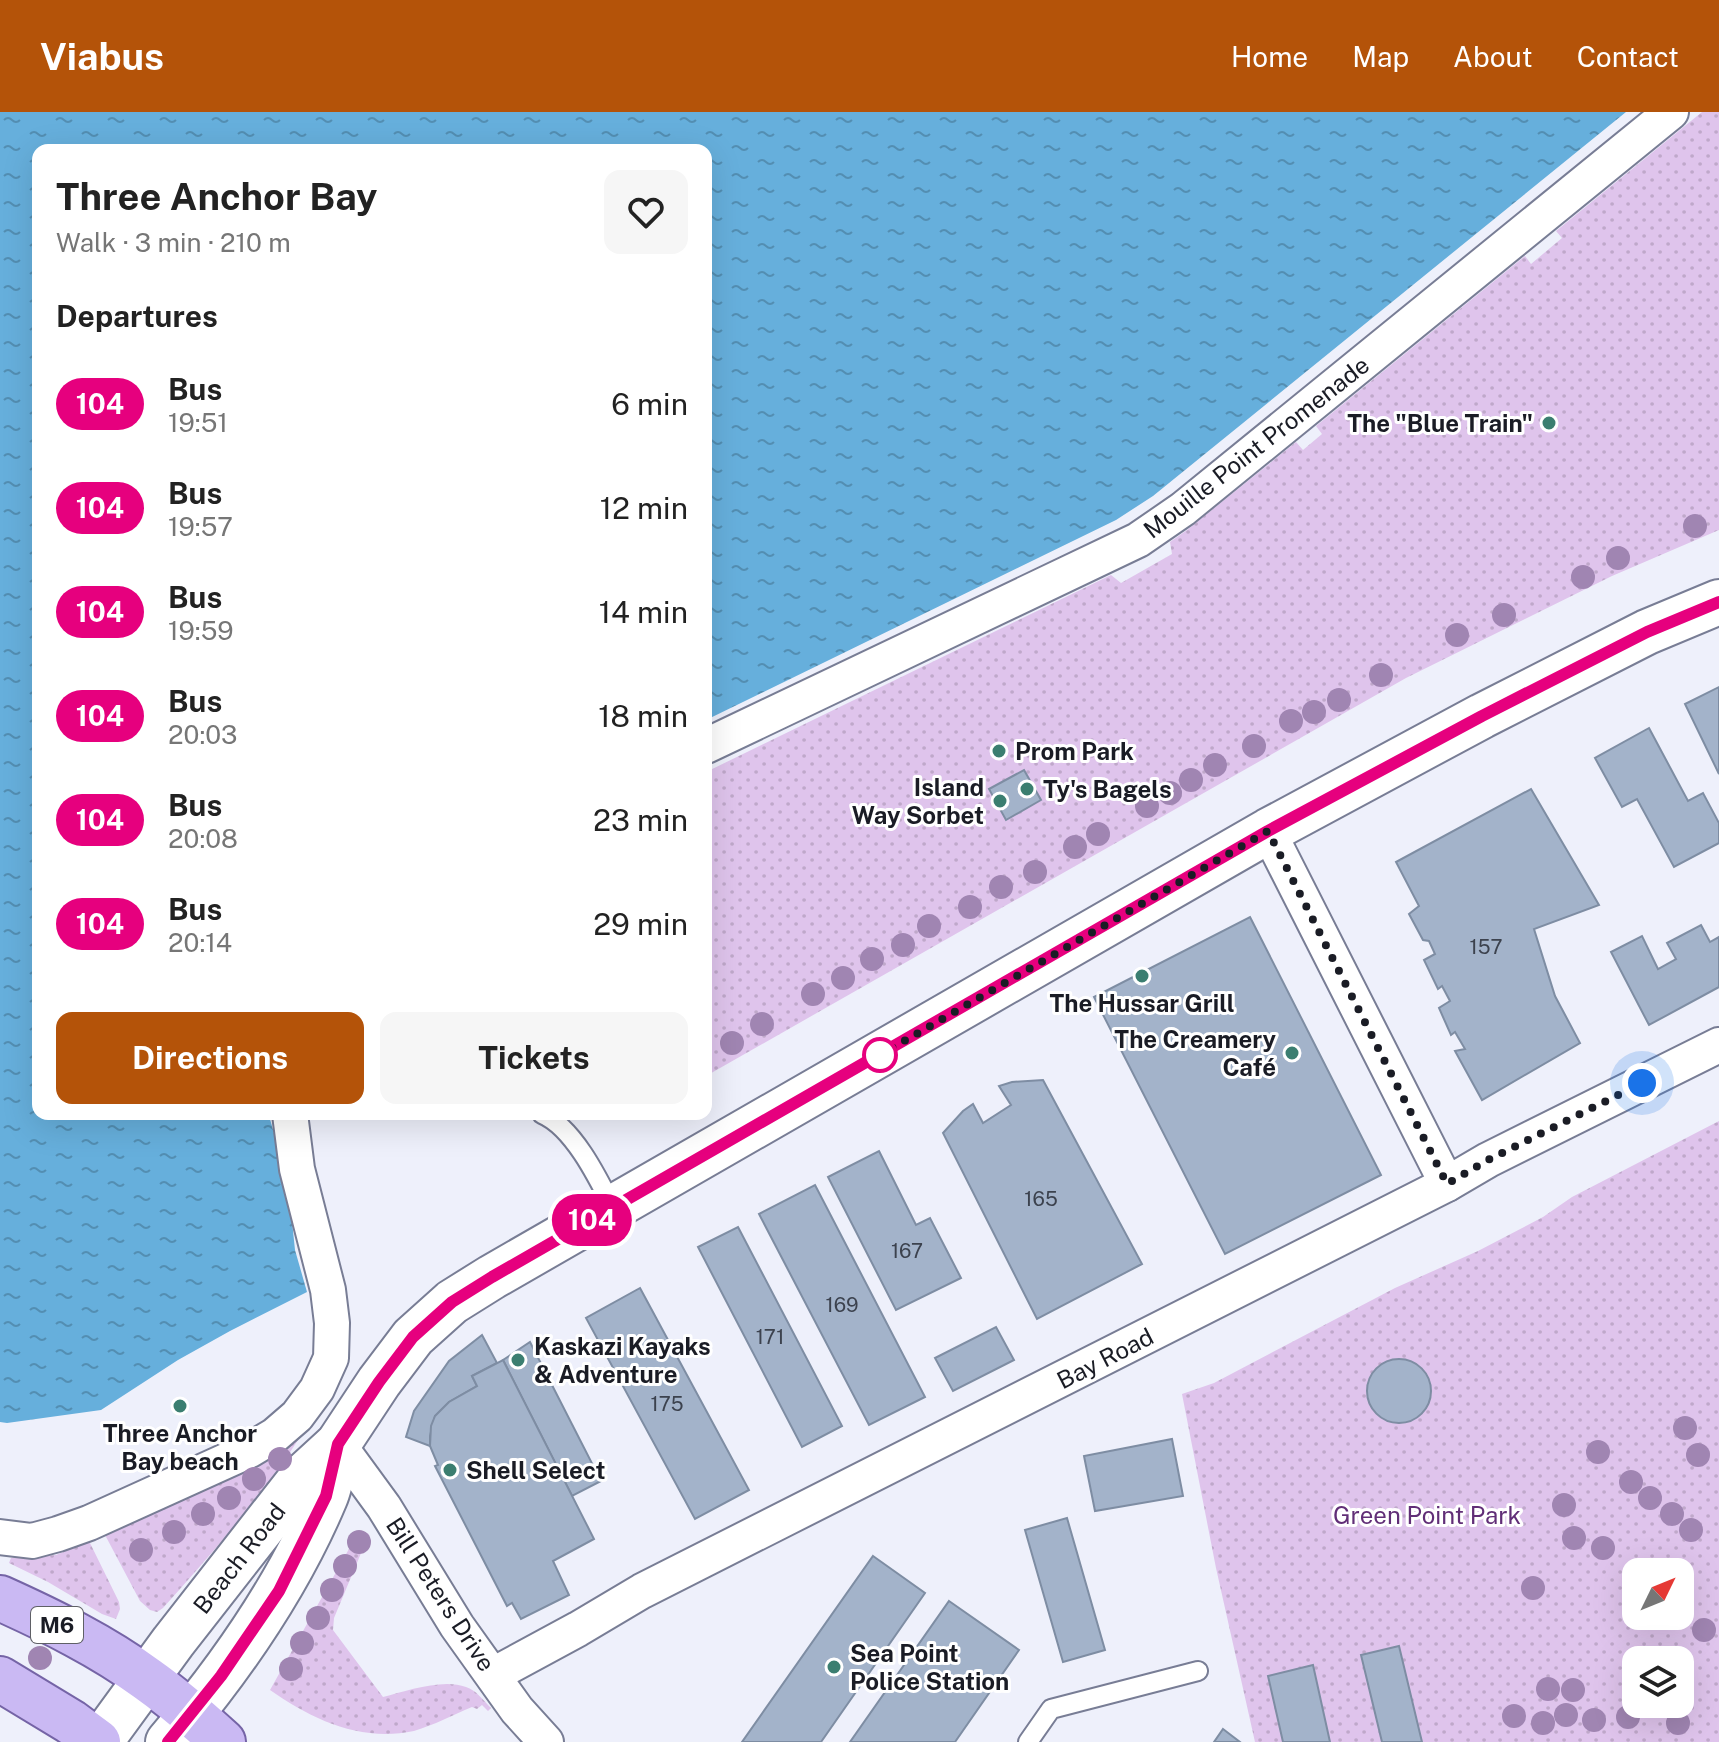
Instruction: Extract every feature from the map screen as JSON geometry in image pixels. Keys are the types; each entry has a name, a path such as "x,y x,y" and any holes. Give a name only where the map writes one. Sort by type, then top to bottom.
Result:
{"main road":[{"name":"Beach Road","path":"0,1598 42,1617 147,1679 194,1733"},
{"name":"Beach Road","path":"0,1679 99,1742"}],"street":[{"name":"Mouille Point Promenade","path":"712,743 1138,540 1183,509 1671,112"},
{"name":"Beach Road","path":"99,1742 302,1477 338,1444 413,1337 452,1302 1268,831 1633,639 1719,602"},
{"path":"1268,831 1447,1184"},
{"name":"Bay Road","path":"493,1675 655,1585 1719,1045"},
{"path":"0,1537 32,1541 89,1523 250,1450 275,1435 297,1416 317,1389 331,1358 332,1323 328,1290 297,1169 291,1120"},
{"name":"Beach Road","path":"194,1733 221,1676 279,1591 326,1496 338,1444"},
{"name":"Bill Peters Drive","path":"338,1444 384,1507 457,1626 517,1710 546,1742"}],"lane":[{"path":"554,1120 589,1161 613,1208"},
{"path":"1028,1742 1051,1709 1198,1671"}],"green space":[{"path":"1702,112 1719,112 1719,530 1612,576 1406,678 712,1073 712,769 1111,575 1121,583 1172,554 1170,542 1296,442 1303,450 1322,434 1316,426 1525,256 1531,264 1562,238 1556,231"},
{"name":"Green Point Park","path":"1719,1121 1719,1742 1255,1742 1216,1568 1182,1394 1214,1383 1395,1288 1478,1251 1543,1217 1572,1197"},
{"path":"298,1437 251,1506 163,1608 157,1612 150,1610 140,1601 104,1533 251,1469"},
{"path":"359,1531 369,1534 334,1618 333,1630 383,1697 424,1686 457,1685 476,1693 491,1708 488,1711 482,1705 414,1731 375,1733 356,1731 320,1719 270,1690"},
{"path":"87,1542 119,1602 116,1619 9,1563 11,1558 56,1555"}],"water":[{"path":"0,112 1626,112 1153,496 1116,520 712,717 712,144 32,144 32,1120 270,1120 288,1183 295,1250 307,1292 178,1360 101,1410 0,1422"}],"building":[{"path":"1719,687 1719,774 1685,704"},
{"path":"1649,728 1688,801 1703,793 1719,823 1719,843 1674,867 1637,799 1622,807 1595,758"},
{"path":"1024,770 1041,800 1006,820 989,789"},
{"path":"1531,789 1599,905 1534,929 1555,996 1580,1043 1482,1100 1455,1051 1465,1049 1455,1032 1451,1035 1439,1008 1450,1001 1442,986 1438,989 1424,960 1435,954 1429,941 1423,940 1409,914 1419,906 1396,862"},
{"path":"1250,917 1381,1175 1225,1254 1094,997"},
{"path":"1701,925 1710,942 1719,937 1719,987 1649,1025 1611,952 1642,936 1658,969 1676,959 1667,943"},
{"path":"1043,1080 1142,1264 1037,1319 943,1133 973,1104 983,1123 1011,1105 999,1086"},
{"path":"879,1151 916,1225 930,1218 961,1278 896,1310 828,1177"},
{"path":"815,1185 925,1397 869,1425 759,1214"},
{"path":"738,1227 842,1426 802,1447 698,1247"},
{"path":"640,1288 749,1490 695,1519 586,1318"},
{"path":"996,1327 1014,1360 953,1391 935,1358"},
{"path":"482,1335 497,1363 472,1376 477,1386 449,1402 435,1416 430,1446 406,1437 414,1411 449,1361"},
{"path":"530,1342 601,1481 572,1496 503,1360"},
{"path":"1393,1359 1405,1359 1422,1368 1429,1379 1429,1403 1422,1414 1405,1423 1393,1423 1381,1418 1372,1409 1367,1397 1367,1385 1372,1373 1381,1364"},
{"path":"503,1360 594,1539 553,1561 569,1595 521,1619 512,1603 507,1606 435,1466 438,1465 430,1446 435,1416 449,1402 477,1386 472,1376"},
{"path":"1172,1439 1183,1496 1095,1511 1084,1456"},
{"path":"1067,1518 1105,1650 1063,1662 1025,1530"},
{"name":"Sea Point Police Station","path":"873,1556 925,1593 821,1742 742,1742"},
{"name":"Sea Point Police Station","path":"949,1601 1019,1650 955,1742 850,1742"},
{"path":"1399,1646 1422,1742 1382,1742 1361,1655"},
{"path":"1313,1665 1330,1742 1283,1742 1268,1676"},
{"path":"1223,1729 1240,1742 1214,1742"}],"bus line":[{"name":"104","path":"168,1742 221,1676 279,1591 326,1496 338,1444 413,1337 452,1302 1268,831 1647,632 1719,602"}],"place":[{"name":"The \"Blue Train\"","path":"1549,423"},
{"name":"Prom Park","path":"999,751"},
{"name":"Ty's Bagels","path":"1027,789"},
{"name":"Island Way Sorbet","path":"1000,801"},
{"name":"The Hussar Grill","path":"1142,976"},
{"name":"The Creamery Café","path":"1292,1053"},
{"name":"Kaskazi Kayaks & Adventure","path":"518,1360"},
{"name":"Three Anchor Bay beach","path":"180,1406"},
{"name":"Shell Select","path":"450,1470"},
{"name":"Sea Point Police Station","path":"834,1667"}],"route":[{"path":"880,1055 1268,831 1447,1184 1488,1160 1642,1083"}]}
